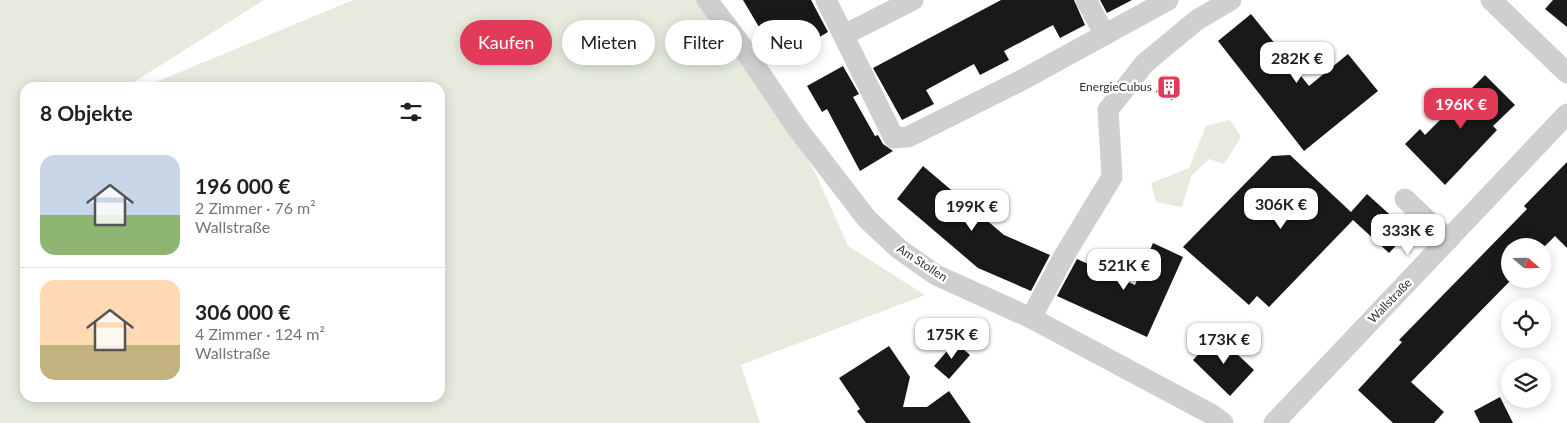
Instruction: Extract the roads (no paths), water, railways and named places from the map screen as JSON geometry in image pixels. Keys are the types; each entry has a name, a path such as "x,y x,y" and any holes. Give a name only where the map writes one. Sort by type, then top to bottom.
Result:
{"street":[{"name":"Am Stollen","path":"708,0 740,42 797,128 867,219 899,250 936,275 1032,318 1211,414 1223,423"},
{"path":"826,0 894,138 908,137 1024,79 1168,0"},
{"path":"844,36 913,0"},
{"path":"1086,0 1104,35"},
{"path":"1032,318 1064,256 1112,177 1108,110 1145,63 1197,20 1231,0"},
{"path":"1491,0 1567,73"},
{"name":"Wallstraße","path":"1274,423 1567,114"},
{"path":"1405,199 1448,240"}],"place":[{"name":"EnergieCubus","path":"1169,87"}]}
